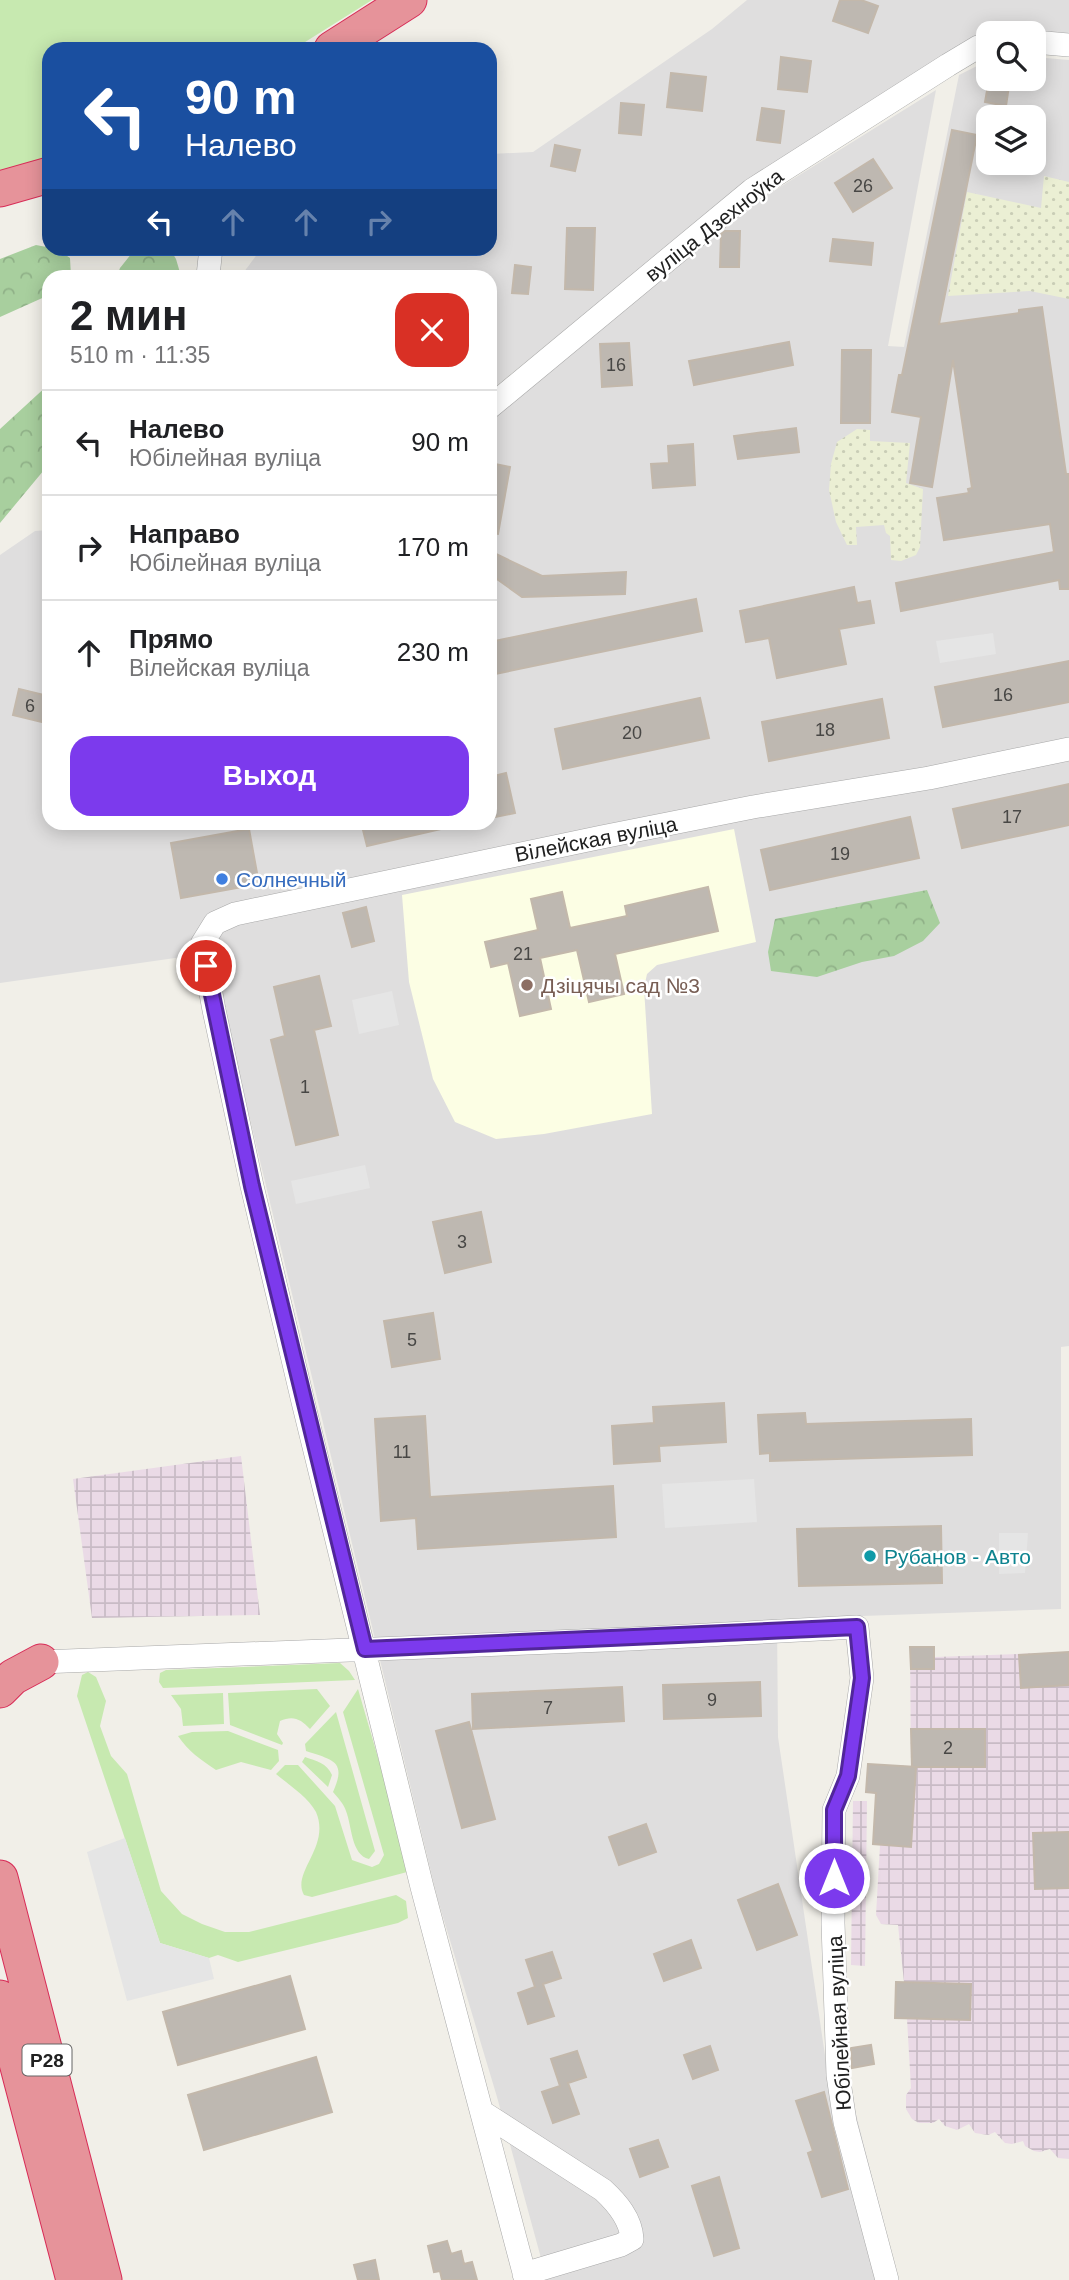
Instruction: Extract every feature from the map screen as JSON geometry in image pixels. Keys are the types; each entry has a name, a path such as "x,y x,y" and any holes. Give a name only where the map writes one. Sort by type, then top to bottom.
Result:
{"highway":[{"path":"343,42 409,0"},
{"path":"0,189 42,177"},
{"path":"0,1655 41,1662"},
{"path":"0,1690 13,1677 41,1662"},
{"name":"Р28","path":"0,1878 104,2280"},
{"name":"Р28","path":"0,1998 74,2280"}],"street":[{"path":"1046,43 1069,45"},
{"name":"вуліца Дзехноўка","path":"497,401 752,190 976,48"},
{"name":"Вілейская вуліца","path":"365,1649 252,1186 214,1010 202,944 215,923 235,914 602,837 753,807 929,778 1069,749"},
{"name":"Юбілейная вуліца","path":"365,1649 857,1627 862,1678 848,1776 834,1810 833,1923 838,2075 845,2122 887,2280"},
{"path":"41,1662 365,1649 422,1887 525,2277 632,2239 631,2228 618,2204 603,2190 482,2112"}],"shaded area":[{"path":"747,0 1069,0 1069,39 1046,35 1046,21 976,21 976,39 748,181 497,385 497,270 245,270 256,256 497,256 497,154 533,152 712,29"},
{"path":"1046,58 1069,60 1069,1346 1061,1347 1061,1609 777,1619 778,1737 827,2069 855,2110 898,2280 547,2280 497,2097 437,1897 210,953 0,983 0,555 35,531 42,530 42,830 497,830 497,412 756,202 936,90 888,346 904,347 959,75 976,66 976,91 1046,91"},
{"path":"1044,176 1069,182 1069,299 1030,291 948,296 967,192 1041,208"},
{"path":"857,429 870,430 870,441 910,443 906,483 923,489 920,547 916,555 901,561 891,560 890,536 884,525 856,527 857,545 847,545 836,522 829,490 831,464 837,442"},
{"path":"993,633 996,654 940,663 936,641"},
{"name":"Дзіцячы сад №3","path":"734,829 756,942 657,965 647,974 644,988 652,1114 544,1134 496,1139 455,1122 433,1079 409,982 402,895"},
{"path":"392,991 399,1025 359,1034 352,1000"},
{"path":"365,1165 370,1188 296,1204 291,1181"},
{"path":"241,1456 260,1615 92,1618 73,1479"},
{"path":"754,1479 757,1522 665,1528 662,1484"},
{"path":"999,1533 1028,1533 1025,1573 999,1574"},
{"path":"910,1647 934,1647 935,1657 1069,1652 1069,2159 1058,2158 1050,2149 1034,2151 1025,2146 1023,2141 1005,2143 995,2132 988,2135 975,2133 969,2124 957,2130 945,2126 939,2119 933,2123 919,2123 912,2119 906,2109 906,2095 911,2088 907,2019 895,2018 896,1982 904,1982 898,1925 881,1924 876,1915 880,1845 873,1844 876,1794 866,1792 868,1764 911,1766"},
{"path":"853,1801 867,1801 865,1966 851,1965"},
{"path":"125,1838 160,1943 209,1958 214,1979 127,2001 87,1852"}],"green space":[{"path":"0,0 372,0 305,42 42,42 42,159 0,174"},
{"path":"36,245 42,246 42,256 70,258 71,270 42,270 42,298 0,317 0,259"},
{"path":"130,256 174,256 179,270 119,270"},
{"path":"42,390 42,472 0,523 0,429"},
{"path":"927,890 940,923 923,941 894,956 862,962 817,977 771,971 768,952 775,919"},
{"path":"340,1663 355,1680 163,1688 159,1682 160,1673 166,1670"},
{"path":"88,1672 96,1677 106,1701 100,1726 111,1756 127,1774 161,1891 182,1914 225,1932 249,1932 396,1895 406,1901 408,1918 398,1923 238,1962 218,1955 209,1958 160,1943 77,1696 82,1675"},
{"path":"317,1689 330,1706 310,1729 296,1719 280,1721 277,1734 282,1745 230,1725 228,1693"},
{"path":"358,1689 411,1871 312,1897 304,1895 301,1886 302,1877 319,1837 316,1812 303,1796 276,1774 285,1765 298,1765 335,1806 352,1860 372,1867 379,1864 384,1855 343,1712"},
{"path":"223,1693 224,1724 183,1726 181,1709 171,1695"},
{"path":"336,1712 375,1851 369,1859 355,1846 345,1808 333,1792 338,1768 330,1760 306,1751 305,1744"},
{"path":"228,1731 278,1750 279,1761 271,1770 241,1762 216,1770 190,1751 178,1736 192,1732"},
{"path":"305,1757 321,1763 330,1771 332,1775 328,1787 302,1762"}],"building":[{"path":"840,0 861,0 878,6 868,33 833,21"},
{"path":"781,57 811,61 807,92 778,89"},
{"path":"671,73 706,77 702,111 667,107"},
{"path":"987,91 1008,91 1006,105 985,102"},
{"path":"621,103 644,105 641,135 619,133"},
{"path":"762,108 784,111 780,143 757,140"},
{"path":"952,130 976,135 939,324 1019,313 1019,310 1042,307 1066,474 1069,474 1069,589 1060,589 1059,580 901,611 896,583 1054,552 1050,524 944,540 937,498 969,493 968,489 972,488 953,360 932,487 910,483 921,417 892,412 899,375 902,375"},
{"path":"555,145 580,150 575,171 551,166"},
{"path":"873,159 892,188 853,212 835,183"},
{"path":"567,228 595,228 593,290 565,289"},
{"path":"725,231 740,231 739,267 720,267 721,234"},
{"path":"833,239 873,243 871,265 830,261"},
{"path":"515,265 531,267 528,294 512,293"},
{"path":"789,342 793,365 694,385 689,361"},
{"path":"629,343 632,385 602,387 600,344"},
{"path":"842,350 871,350 870,423 841,423"},
{"path":"796,428 799,452 738,459 734,436"},
{"path":"693,444 695,485 653,488 651,464 669,463 668,446"},
{"path":"497,464 510,467 497,534"},
{"path":"497,554 542,576 626,572 625,594 522,597 497,579"},
{"path":"854,587 857,603 870,601 874,623 839,629 846,664 777,678 769,638 746,642 740,611"},
{"path":"696,599 702,631 497,674 497,641"},
{"path":"1069,661 1069,702 943,727 935,687"},
{"path":"19,689 42,695 42,722 13,715"},
{"path":"700,698 709,738 563,769 555,729"},
{"path":"882,699 889,738 769,761 762,722"},
{"path":"506,773 515,813 497,817 497,775"},
{"path":"1069,784 1069,825 962,848 953,809"},
{"path":"910,817 919,858 770,890 761,850"},
{"path":"249,830 259,884 181,898 171,843"},
{"path":"363,830 437,830 367,846"},
{"path":"708,887 718,931 615,954 624,994 589,1002 577,950 540,958 551,1009 520,1016 508,963 491,967 485,942 538,930 531,899 562,892 570,928 627,916 625,906"},
{"path":"366,907 374,941 352,947 343,913"},
{"path":"319,976 331,1026 314,1030 338,1135 296,1145 271,1040 285,1036 274,987"},
{"path":"481,1212 491,1262 445,1273 433,1222"},
{"path":"433,1313 440,1359 392,1367 384,1321"},
{"path":"724,1403 726,1442 659,1446 660,1461 614,1464 612,1426 654,1423 653,1407"},
{"path":"805,1413 806,1424 971,1419 972,1455 770,1461 770,1453 760,1454 758,1415"},
{"path":"425,1416 430,1497 613,1486 616,1537 418,1549 416,1518 381,1521 375,1419"},
{"name":"Рубанов - Авто","path":"941,1526 942,1583 799,1586 797,1529"},
{"path":"910,1647 934,1647 934,1669 911,1669"},
{"path":"1069,1652 1069,1685 1021,1688 1019,1655"},
{"path":"760,1682 761,1716 664,1719 663,1685"},
{"path":"622,1687 624,1721 473,1729 472,1694"},
{"path":"469,1722 495,1819 462,1828 436,1731"},
{"path":"911,1729 985,1729 985,1767 912,1767"},
{"path":"868,1764 916,1767 911,1847 873,1844 876,1793 866,1792"},
{"path":"646,1824 656,1852 619,1865 609,1837"},
{"path":"1069,1832 1069,1888 1035,1889 1033,1833"},
{"path":"778,1884 797,1935 757,1950 738,1900"},
{"path":"691,1940 701,1968 664,1981 654,1954"},
{"path":"552,1952 561,1978 543,1984 554,2016 528,2024 518,1993 535,1987 526,1960"},
{"path":"290,1976 305,2029 178,2065 163,2012"},
{"path":"896,1982 971,1984 970,2020 895,2018"},
{"path":"871,2045 874,2064 852,2068 851,2048"},
{"path":"710,2046 718,2070 693,2079 684,2055"},
{"path":"577,2051 586,2077 568,2083 579,2114 553,2123 542,2092 560,2086 551,2059"},
{"path":"316,2057 332,2112 204,2150 188,2095"},
{"path":"824,2092 848,2189 822,2197 808,2153 813,2151 796,2101"},
{"path":"658,2140 668,2167 640,2177 630,2149"},
{"path":"719,2177 739,2248 714,2256 692,2186"},
{"path":"447,2241 451,2254 461,2251 464,2264 472,2262 477,2280 442,2280 440,2271 434,2272 428,2246"},
{"path":"375,2260 379,2280 358,2280 354,2265"}],"place":[{"name":"Солнечный","path":"222,879"},
{"name":"Дзіцячы сад №3","path":"527,985"},
{"name":"Рубанов - Авто","path":"870,1556"}],"route":[{"path":"206,966 252,1186 365,1649 857,1627 862,1678 848,1776 834,1810 834,1878"}]}
